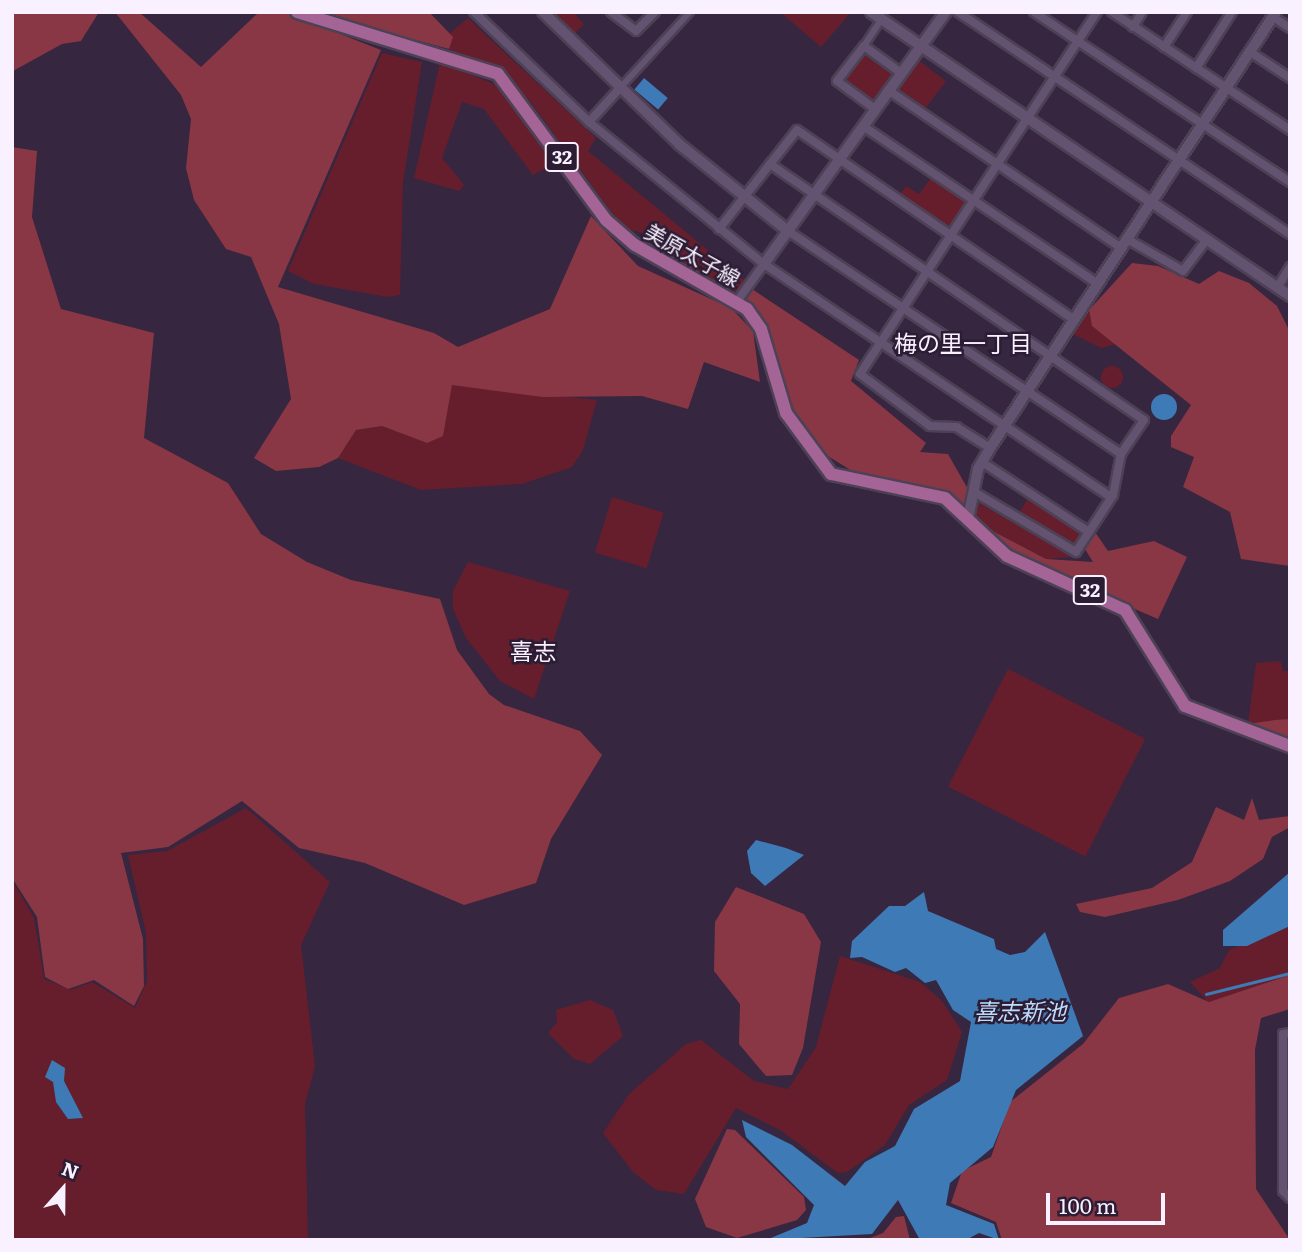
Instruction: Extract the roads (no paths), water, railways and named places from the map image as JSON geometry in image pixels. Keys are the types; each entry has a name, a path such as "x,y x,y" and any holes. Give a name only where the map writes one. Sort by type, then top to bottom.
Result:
{"main road":[{"name":"美原太子線","path":"297,12 498,74 606,220 654,257 738,300 761,329 790,421 831,474 935,494 1020,564 1095,592 1125,611 1185,706 1290,746"}],"street":[{"path":"474,12 589,122 764,264 1111,497"},
{"path":"543,12 619,89 788,231 1121,454"},
{"path":"611,12 636,31 655,12"},
{"path":"677,12 684,19"},
{"path":"589,122 690,12"},
{"path":"871,12 1025,122 1290,296"},
{"path":"738,300 946,12"},
{"path":"958,12 1290,234"},
{"path":"1034,12 1290,182"},
{"path":"990,448 957,426 930,426 862,380 862,369 1097,12"},
{"path":"1112,12 1290,130"},
{"path":"1133,27 1142,12"},
{"path":"1164,47 1187,12"},
{"path":"1196,68 1232,12"},
{"path":"968,519 982,462 1004,426 1275,14 1290,28"},
{"path":"875,109 837,81 881,20"},
{"path":"864,46 901,73"},
{"path":"1250,52 1290,78"},
{"path":"888,90 996,166 1124,244 1186,271 1206,241"},
{"path":"863,126 972,202 1098,284"},
{"path":"719,229 797,130 948,238 1074,320"},
{"path":"770,164 1144,420 1121,454 1111,497 1076,552 974,492"},
{"path":"1277,288 1290,267"},
{"path":"982,462 1089,532"},
{"path":"1290,1033 1283,1034 1286,1073 1283,1191 1290,1198"}],"water":[{"path":"644,78 668,98 658,109 634,89"},
{"path":"1164,394 1173,398 1177,407 1173,416 1164,420 1155,416 1151,407 1155,398"},
{"path":"756,840 804,855 765,886 751,873 747,851"},
{"path":"1290,872 1290,926 1247,946 1223,946 1223,930"},
{"name":"喜志新池","path":"924,892 928,911 994,939 996,949 1010,955 1025,952 1045,932 1083,1036 1016,1090 993,1147 950,1183 946,1205 994,1224 999,1240 979,1233 966,1240 920,1240 898,1200 872,1234 766,1240 807,1223 814,1205 746,1137 742,1120 792,1145 845,1186 865,1162 895,1146 914,1109 960,1081 971,1022 953,1010 936,980 925,983 906,968 895,972 862,957 850,958 852,941 889,906 905,906"},
{"path":"52,1060 65,1068 64,1081 83,1118 68,1119 56,1102 53,1082 45,1077"}],"waterway":[{"path":"1206,994 1290,973"}],"district":[{"name":"梅の里一丁目","path":"963,342"},
{"name":"喜志","path":"533,650"}]}
